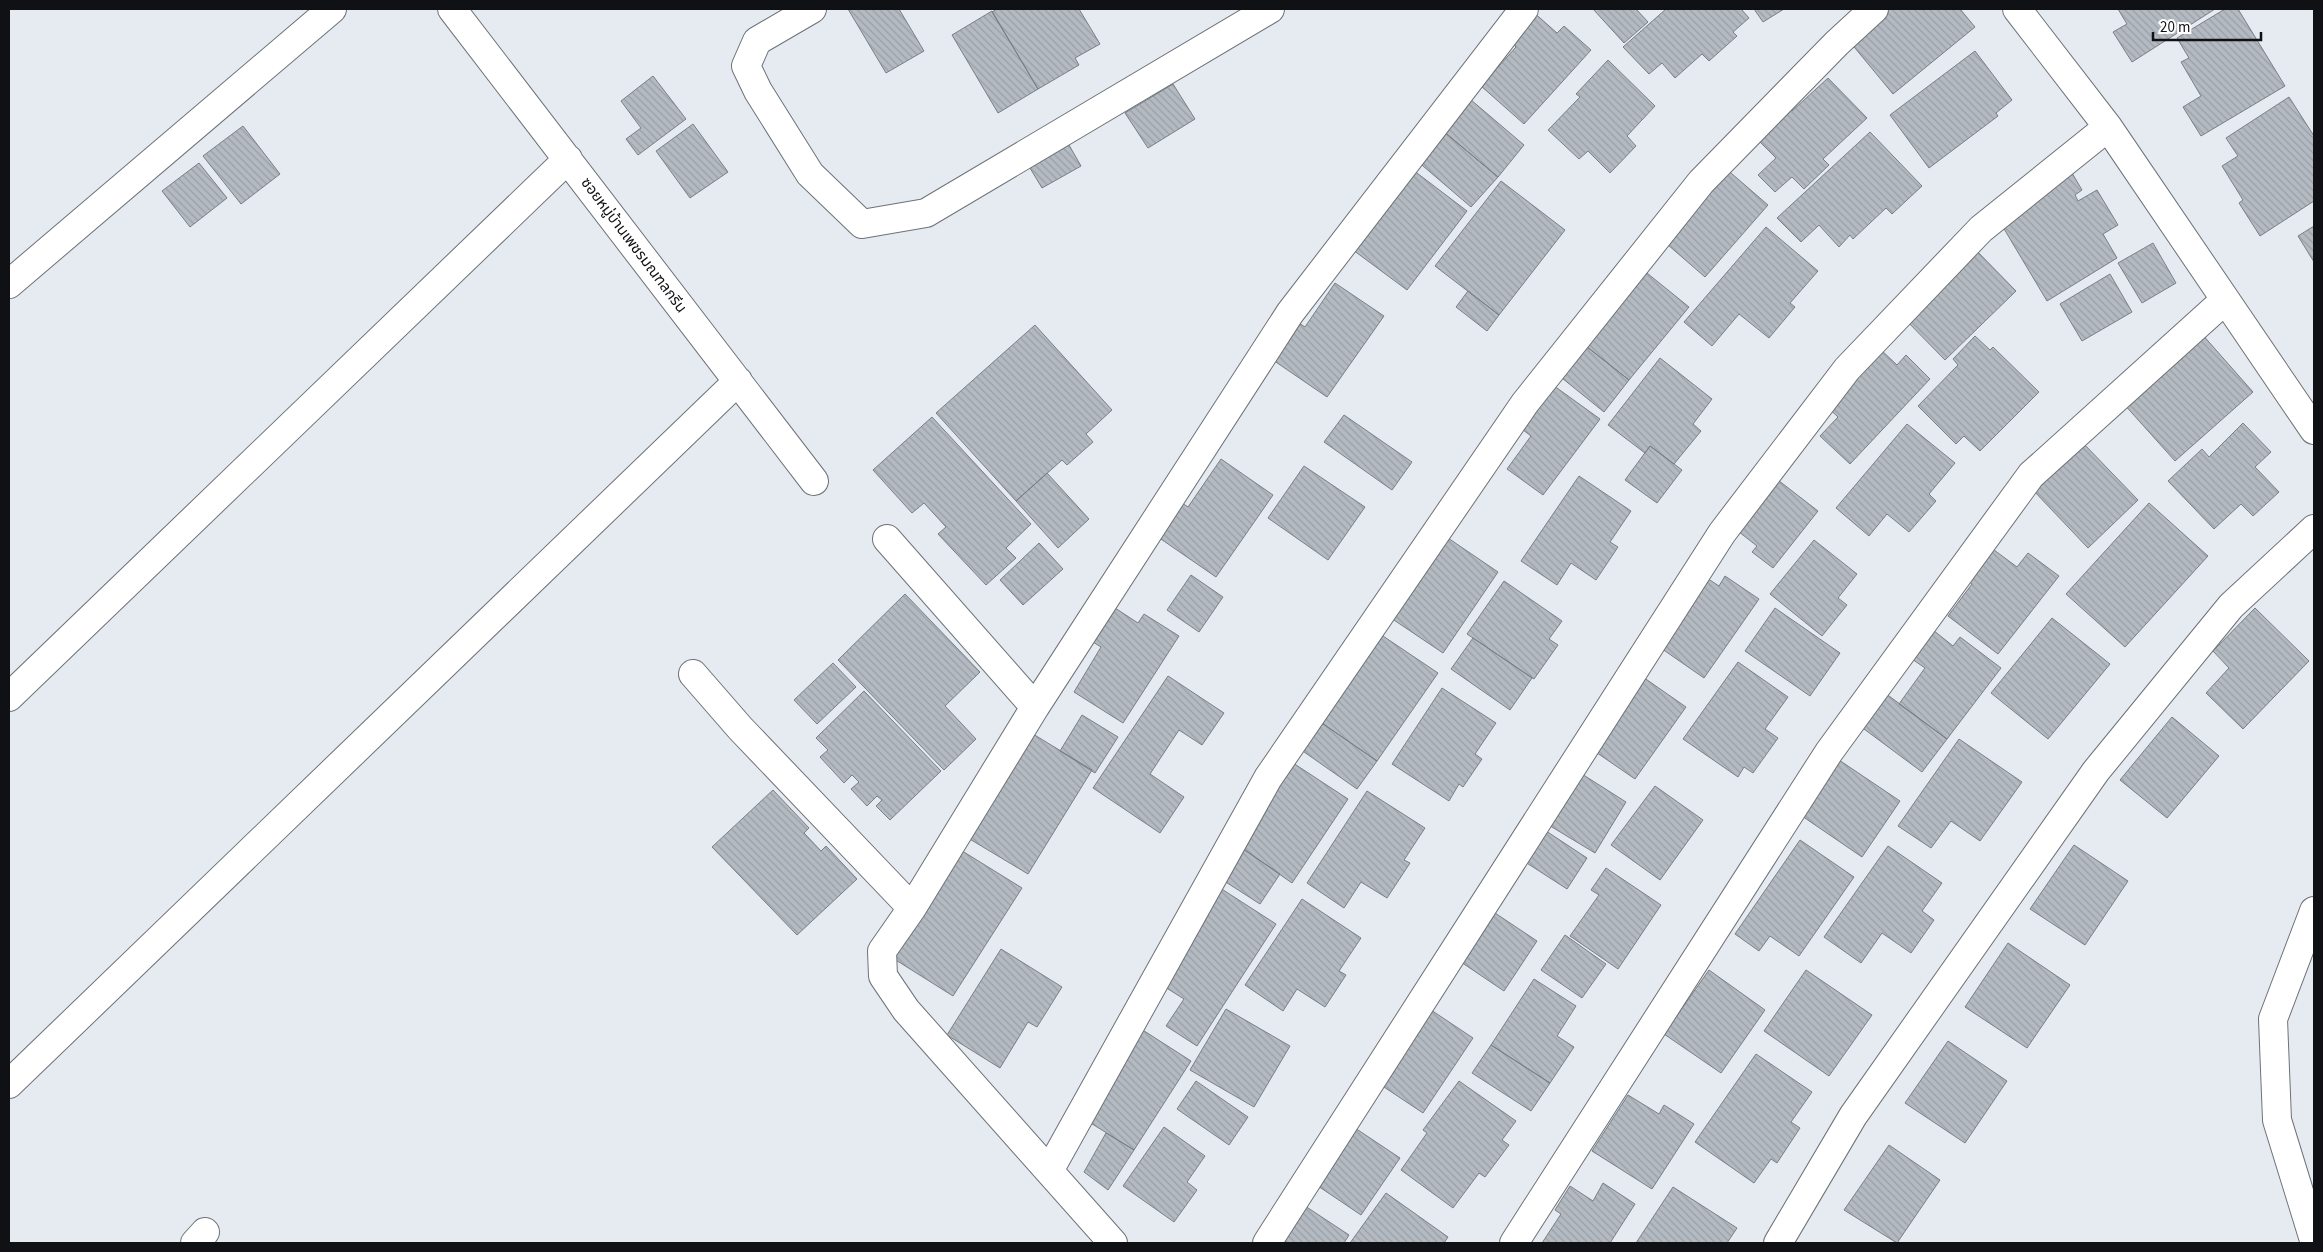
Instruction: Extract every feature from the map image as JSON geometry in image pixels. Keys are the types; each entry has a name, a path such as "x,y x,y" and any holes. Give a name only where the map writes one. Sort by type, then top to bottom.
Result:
{"street":[{"path":"9,284 332,9"},
{"name":"ซอยหมู่บ้านเพชรมณฑลกรีน","path":"452,9 814,481"},
{"path":"812,9 757,41 746,66 758,91 810,174 862,224 926,213 1270,9"},
{"path":"1113,1243 906,1010 882,976 882,952 912,908 1035,707 1290,313 1524,9"},
{"path":"1049,1171 1268,778 1525,403 1701,182 1837,43 1874,9"},
{"path":"2017,9 2108,127 2314,430"},
{"path":"1267,1243 1722,533 1853,362 1981,229 2108,127"},
{"path":"9,697 568,158"},
{"path":"1514,1243 1830,752 2031,475 2225,300"},
{"path":"9,1084 738,381"},
{"path":"1778,1243 1853,1116 2096,771 2231,606 2314,530"},
{"path":"887,539 1035,707"},
{"path":"693,674 740,728 912,908"},
{"path":"2313,918 2273,1018 2277,1120 2314,1240"}],"building":[{"path":"848,9 899,9 924,51 886,73"},
{"path":"997,9 1079,9 1100,44 1075,58 1079,65 1038,89 992,12"},
{"path":"1593,9 1636,9 1648,22 1624,43"},
{"path":"1666,9 1741,9 1749,18 1733,32 1737,36 1709,61 1702,54 1675,78 1662,63 1649,74 1623,47"},
{"path":"1754,9 1784,9 1763,22"},
{"path":"1890,9 1960,9 1975,27 1893,94 1850,42"},
{"path":"2118,9 2215,9 2132,62 2113,32 2127,24"},
{"path":"2225,9 2238,9 2285,86 2201,136 2183,107 2201,96 2181,62 2189,58 2177,38"},
{"path":"1531,10 1557,33 1564,26 1591,50 1524,124 1481,86 1516,47 1506,37"},
{"path":"992,11 1038,89 998,113 952,35"},
{"path":"1975,51 2012,100 1996,113 1998,116 1929,168 1890,115"},
{"path":"1608,60 1655,106 1627,136 1636,146 1610,173 1588,151 1579,159 1548,130 1580,97 1576,94"},
{"path":"653,76 686,119 638,155 626,139 641,128 621,101"},
{"path":"1828,78 1867,118 1823,159 1829,165 1804,189 1792,177 1775,192 1758,175 1776,158 1753,135 1785,104 1792,111"},
{"path":"1173,84 1195,119 1148,148 1125,113"},
{"path":"1464,94 1524,145 1498,177 1437,126"},
{"path":"2289,97 2314,136 2314,201 2260,236 2239,203 2243,200 2222,166 2238,156 2226,138"},
{"path":"693,124 728,172 690,198 656,151"},
{"path":"243,126 280,174 241,204 203,156"},
{"path":"1442,130 1498,177 1471,207 1416,160"},
{"path":"1870,132 1922,186 1892,214 1886,208 1853,239 1850,235 1839,247 1819,225 1801,242 1777,218"},
{"path":"1069,145 1081,166 1042,188 1030,168"},
{"path":"199,163 227,198 190,227 162,191"},
{"path":"1409,167 1467,211 1407,290 1349,247"},
{"path":"1724,167 1768,205 1705,277 1660,238"},
{"path":"2072,173 2082,190 2075,195 2078,201 2097,190 2118,225 2103,234 2117,258 2047,301 1997,217"},
{"path":"1501,181 1565,230 1499,315 1435,266"},
{"path":"2314,226 2314,262 2298,236"},
{"path":"1766,227 1818,271 1790,303 1795,307 1769,338 1739,314 1712,346 1684,322"},
{"path":"2153,243 2176,283 2142,303 2118,263"},
{"path":"1971,245 2016,291 1945,360 1900,314"},
{"path":"1642,269 1689,307 1629,380 1582,343"},
{"path":"2110,274 2132,312 2082,341 2060,304"},
{"path":"1335,283 1384,316 1327,397 1270,358 1296,321 1305,327"},
{"path":"1468,291 1499,315 1487,331 1456,307"},
{"path":"1035,325 1112,410 1086,434 1093,442 1067,465 1062,460 1016,501 936,413"},
{"path":"2201,333 2253,392 2175,461 2123,403"},
{"path":"1975,336 1990,350 1993,347 2039,392 1980,451 1964,436 1956,444 1918,406 1958,365 1953,359"},
{"path":"1582,343 1629,380 1604,412 1557,374"},
{"path":"1878,347 1897,365 1906,355 1930,379 1850,464 1820,436 1838,417 1824,404"},
{"path":"1660,358 1712,399 1693,424 1701,431 1674,464 1650,446 1645,453 1608,425"},
{"path":"1550,383 1600,419 1543,495 1507,469 1531,436 1518,426"},
{"path":"1344,415 1412,462 1392,490 1324,442"},
{"path":"932,417 1031,524 1006,548 1016,558 986,585 938,534 946,527 924,503 912,513 873,470"},
{"path":"2243,423 2271,452 2255,467 2279,492 2253,516 2241,504 2214,529 2168,481 2202,449 2209,457"},
{"path":"1907,424 1955,463 1929,494 1936,501 1909,532 1887,514 1869,536 1836,508"},
{"path":"2082,442 2138,500 2088,548 2032,489"},
{"path":"1650,446 1682,470 1657,503 1625,480"},
{"path":"1221,459 1273,495 1216,577 1158,537 1182,503 1188,507"},
{"path":"1304,466 1365,507 1328,560 1268,518"},
{"path":"1047,473 1089,519 1058,548 1016,501"},
{"path":"1579,476 1631,511 1610,542 1618,547 1596,580 1571,563 1557,585 1521,561"},
{"path":"1774,477 1818,511 1773,568 1752,552 1757,546 1734,528"},
{"path":"2149,503 2208,556 2125,647 2066,594"},
{"path":"1445,536 1498,572 1443,653 1385,614"},
{"path":"1814,540 1857,574 1838,598 1847,605 1822,636 1770,594"},
{"path":"1039,543 1063,569 1023,605 1000,580"},
{"path":"1990,547 2017,567 2028,553 2059,576 1998,654 1948,616 1972,584 1966,579"},
{"path":"1191,575 1223,597 1199,632 1167,610"},
{"path":"1702,575 1719,586 1725,576 1759,599 1704,678 1655,644"},
{"path":"1504,581 1562,621 1549,639 1558,645 1534,679 1467,634"},
{"path":"905,594 980,672 945,706 976,739 944,770 838,660"},
{"path":"1115,608 1138,623 1144,614 1179,636 1123,723 1074,692 1101,647 1093,642"},
{"path":"1775,608 1840,653 1810,696 1745,651"},
{"path":"2255,608 2309,661 2243,729 2206,693 2229,668 2213,651"},
{"path":"2052,618 2110,664 2048,739 1991,693"},
{"path":"1933,630 1953,646 1960,637 2001,668 1947,739 1899,704 1925,668 1912,659"},
{"path":"1377,632 1438,673 1377,761 1316,719"},
{"path":"1473,638 1532,678 1510,710 1451,669"},
{"path":"1738,662 1788,697 1765,729 1778,738 1753,773 1744,767 1738,777 1683,739"},
{"path":"833,663 856,687 817,724 794,700"},
{"path":"1640,675 1686,707 1635,779 1587,746"},
{"path":"1168,676 1224,713 1202,745 1179,730 1150,774 1184,797 1160,833 1093,788"},
{"path":"1442,688 1496,723 1475,754 1482,759 1463,787 1459,784 1449,801 1392,764"},
{"path":"864,691 941,771 890,820 876,806 882,800 877,796 867,806 851,789 859,782 852,775 844,783 820,757 828,750 816,738"},
{"path":"1885,693 1947,739 1922,772 1860,726"},
{"path":"1082,715 1118,737 1095,773 1060,751"},
{"path":"2172,717 2219,756 2167,818 2120,780"},
{"path":"1316,719 1377,761 1357,789 1297,747"},
{"path":"1033,734 1092,770 1028,874 968,838"},
{"path":"1959,739 2022,782 1980,841 1951,821 1931,848 1898,826"},
{"path":"1839,760 1900,801 1862,857 1802,816"},
{"path":"1290,761 1348,799 1292,883 1239,846"},
{"path":"1574,769 1626,802 1595,853 1542,821"},
{"path":"1655,786 1703,820 1660,880 1611,845"},
{"path":"773,790 809,828 804,833 821,851 826,846 857,879 797,935 712,847"},
{"path":"1367,791 1425,828 1404,860 1410,863 1387,898 1361,882 1344,908 1307,883"},
{"path":"1540,827 1587,858 1567,889 1519,858"},
{"path":"1800,840 1854,877 1799,956 1770,936 1759,951 1735,934"},
{"path":"2074,845 2128,881 2085,945 2030,909"},
{"path":"1239,846 1280,874 1260,904 1218,877"},
{"path":"1888,846 1942,883 1922,911 1934,920 1911,953 1882,933 1861,963 1824,937"},
{"path":"959,849 1022,888 953,996 891,957"},
{"path":"1606,868 1661,905 1618,969 1570,936 1599,895 1591,890"},
{"path":"1217,886 1276,924 1197,1046 1166,1026 1184,999 1157,982"},
{"path":"1302,899 1361,938 1339,971 1346,975 1325,1007 1297,989 1283,1011 1245,985"},
{"path":"1489,909 1537,941 1504,991 1455,958"},
{"path":"1565,935 1606,964 1582,998 1541,970"},
{"path":"2008,943 2070,985 2027,1048 1965,1007"},
{"path":"1001,949 1062,987 1037,1027 1028,1022 1000,1068 947,1035"},
{"path":"1709,970 1765,1010 1721,1073 1664,1034"},
{"path":"1806,970 1872,1015 1829,1076 1764,1031"},
{"path":"1534,979 1576,1006 1557,1036 1574,1047 1550,1083 1491,1045"},
{"path":"1425,1006 1473,1038 1423,1113 1381,1085"},
{"path":"1226,1009 1290,1046 1254,1107 1190,1070"},
{"path":"1138,1027 1191,1061 1134,1150 1081,1117"},
{"path":"1948,1041 2007,1081 1965,1143 1905,1103"},
{"path":"1491,1045 1550,1083 1531,1111 1472,1073"},
{"path":"1756,1054 1812,1092 1791,1122 1800,1128 1777,1163 1771,1159 1754,1183 1695,1142"},
{"path":"1196,1081 1248,1117 1229,1145 1177,1109"},
{"path":"1459,1081 1516,1121 1502,1140 1509,1145 1485,1177 1479,1173 1453,1208 1401,1170 1427,1133 1423,1130"},
{"path":"1628,1095 1659,1114 1664,1105 1694,1124 1652,1189 1592,1151"},
{"path":"1349,1124 1400,1158 1361,1215 1318,1186"},
{"path":"1164,1127 1205,1156 1187,1182 1197,1190 1174,1222 1123,1186"},
{"path":"1106,1133 1134,1150 1108,1190 1084,1172"},
{"path":"1889,1145 1940,1180 1897,1243 1844,1210"},
{"path":"1603,1183 1635,1204 1610,1243 1542,1243 1561,1214 1555,1210 1570,1186 1593,1201"},
{"path":"1673,1187 1737,1228 1727,1243 1636,1243"},
{"path":"1386,1193 1448,1237 1444,1243 1350,1243"},
{"path":"1299,1202 1349,1235 1344,1243 1272,1243"}]}
